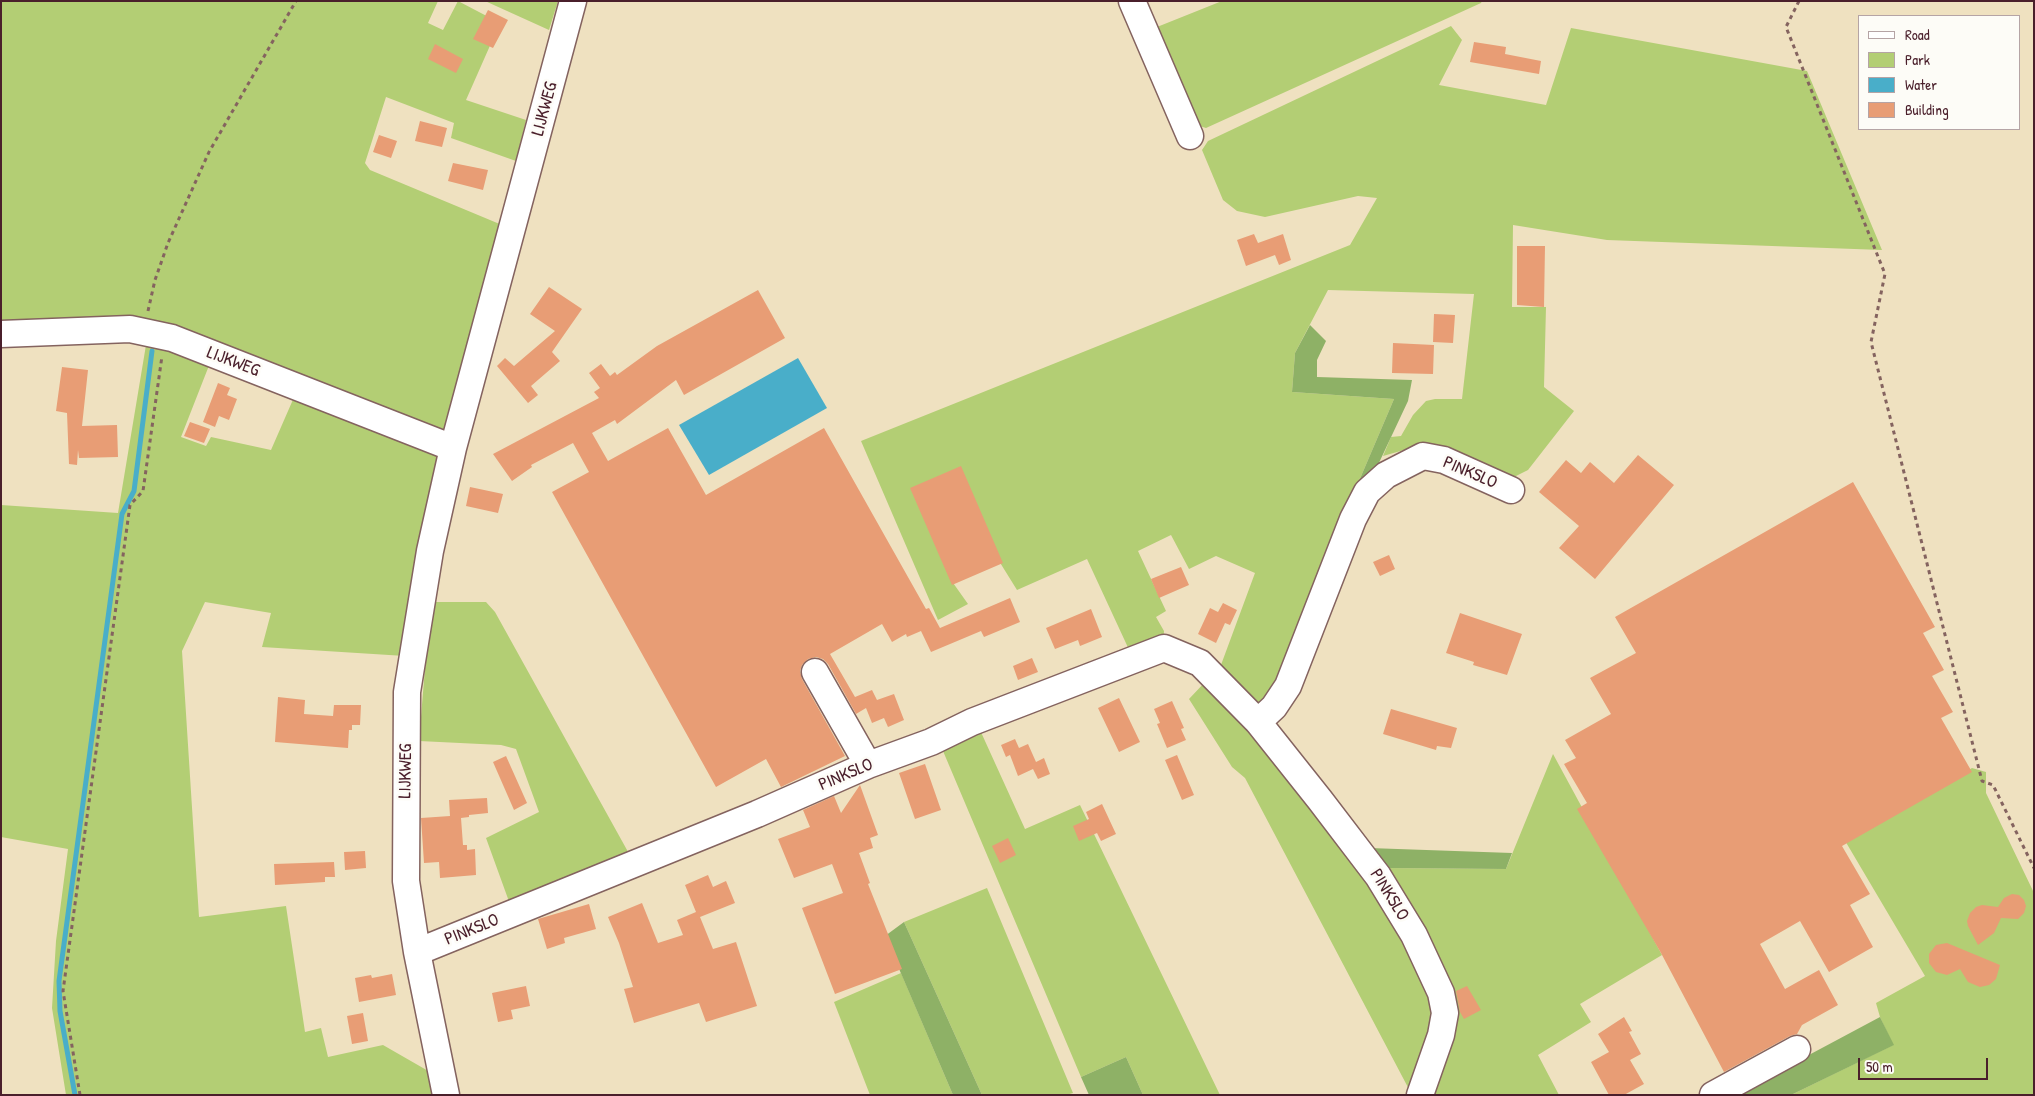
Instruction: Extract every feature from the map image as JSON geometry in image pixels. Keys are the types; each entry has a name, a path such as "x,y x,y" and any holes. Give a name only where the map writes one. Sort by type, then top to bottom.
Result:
{"street":[{"name":"LIJKWEG","path":"446,1095 417,952 406,881 407,692 430,551 454,448 573,1"},
{"path":"1132,1 1190,136"},
{"name":"LIJKWEG","path":"1,334 130,329 172,338 454,448"},
{"name":"PINKSLO","path":"1258,722 1274,707 1288,686 1352,519 1367,492 1386,475 1423,456 1444,460 1511,490"},
{"name":"PINKSLO","path":"417,952 757,814 868,765 931,742 972,722 1164,648 1200,663 1258,722 1378,876 1414,935 1441,993 1445,1013 1441,1035 1420,1095"},
{"path":"814,672 868,765"},
{"path":"1713,1095 1798,1049"}],"path":[{"path":"80,1095 63,990 130,505 143,491 163,350 144,332 147,314 158,270 168,243 210,152 296,1"},
{"path":"1799,1 1786,28 1885,274 1871,342 1982,780 1993,785 2034,868"}],"green space":[{"path":"1,1 438,1 428,23 443,30 458,1 500,23 466,100 526,120 516,161 451,138 454,123 386,97 365,163 370,170 502,225 453,422 444,430 431,429 190,340 1,327"},
{"path":"485,1 558,1 549,30"},
{"path":"1222,1 1482,1 1206,128 1190,123 1152,29"},
{"path":"1451,26 1462,40 1439,85 1546,105 1571,28 1807,71 1882,250 1607,240 1513,225 1512,307 1546,307 1544,387 1574,411 1528,470 1514,477 1418,446 1383,456 1391,437 1401,436 1413,415 1426,401 1462,399 1474,294 1328,290 1295,353 1292,392 1394,399 1356,488 1289,671 1259,705 1218,673 1255,573 1216,556 1189,569 1171,535 1138,551 1166,611 1156,617 1164,631 1163,645 1131,654 1087,559 1017,590 999,561 951,580 968,604 938,620 861,441 1350,245 1377,198 1358,196 1265,217 1237,211 1223,200 1202,150 1208,141"},
{"path":"1310,325 1326,341 1317,360 1317,377 1412,380 1408,401 1377,467 1356,488 1394,399 1292,392 1295,353"},
{"path":"146,345 210,363 181,437 206,446 211,437 271,450 295,395 436,449 444,461 405,656 262,647 271,613 205,602 182,651 199,917 286,906 305,1032 321,1028 328,1057 383,1045 430,1072 435,1095 66,1095 52,1008 56,941 68,849 1,837 1,505 118,513"},
{"path":"435,602 486,602 495,612 632,859 511,907 486,838 539,812 516,749 501,745 419,741 428,632"},
{"path":"1206,681 1385,892 1442,1016 1412,1095 1245,778 1232,767 1189,699"},
{"path":"980,730 1025,829 1080,805 1220,1095 1143,1095 1126,1057 1081,1077 943,751"},
{"path":"1553,754 1662,955 1580,1004 1591,1022 1538,1055 1559,1095 1431,1095 1453,1030 1382,868 1506,869"},
{"path":"1972,768 1986,772 1986,793 2034,893 2034,1095 1791,1095 1893,1045 1880,1017 1876,1003 1925,976 1844,839"},
{"path":"1369,848 1512,853 1506,869 1382,868"},
{"path":"987,888 1073,1093 1066,1095 982,1095 904,922"},
{"path":"904,922 982,1095 953,1095 885,936"},
{"path":"901,973 953,1095 870,1095 834,1002"},
{"path":"1880,1017 1894,1045 1791,1095 1734,1095"},
{"path":"1126,1057 1143,1095 1089,1095 1081,1077"}],"water":[{"path":"798,358 827,408 709,475 679,425"}],"building":[{"path":"488,10 508,20 493,48 473,39"},
{"path":"1474,42 1506,47 1505,54 1541,61 1539,74 1470,62"},
{"path":"435,44 463,59 456,73 428,59"},
{"path":"420,121 447,128 442,147 415,141"},
{"path":"379,135 397,141 391,158 373,152"},
{"path":"453,163 488,170 483,190 448,181"},
{"path":"1254,234 1258,243 1283,234 1291,260 1279,265 1275,255 1246,266 1237,240"},
{"path":"1517,246 1545,246 1544,307 1517,305"},
{"path":"549,287 582,309 552,352 560,361 531,386 538,395 528,403 497,366 505,358 514,366 555,331 530,314"},
{"path":"758,290 785,338 684,395 676,380 617,424 615,420 592,433 608,461 668,428 706,495 824,428 926,609 929,608 940,628 1010,598 1020,622 984,637 981,631 931,652 921,631 907,637 906,634 892,642 882,624 830,654 855,697 872,690 877,700 894,694 904,720 888,727 884,718 872,723 866,708 856,714 828,664 823,659 816,657 808,659 802,665 800,671 802,679 845,756 781,787 766,759 716,787 552,492 589,472 573,443 531,465 532,467 512,481 493,454 599,398 594,392 600,388 589,373 601,364 610,376 615,372 617,375 657,346"},
{"path":"1434,314 1455,315 1453,343 1433,342"},
{"path":"1393,343 1434,345 1433,374 1392,373"},
{"path":"62,367 88,370 82,426 117,425 118,457 79,458 78,450 77,465 69,464 67,413 56,411"},
{"path":"218,383 230,388 227,395 237,399 229,420 219,416 215,427 203,422"},
{"path":"190,422 210,429 204,443 184,436"},
{"path":"1638,455 1674,485 1595,579 1559,548 1579,526 1539,492 1566,460 1581,473 1590,462 1614,483"},
{"path":"961,466 1003,563 952,585 910,488"},
{"path":"1853,482 1935,627 1923,633 1944,670 1932,676 1953,712 1941,718 1972,772 1842,846 1870,894 1850,905 1873,947 1829,972 1800,921 1760,944 1785,989 1819,970 1838,1005 1802,1025 1797,1034 1724,1072 1661,953 1577,809 1587,803 1564,764 1576,758 1565,740 1611,714 1590,678 1636,653 1615,617"},
{"path":"470,487 503,494 498,513 466,506"},
{"path":"1389,555 1395,569 1380,576 1373,562"},
{"path":"1181,567 1189,585 1159,598 1151,579"},
{"path":"1223,603 1237,610 1230,625 1225,623 1216,643 1198,634 1210,608 1218,612"},
{"path":"1091,609 1102,637 1080,646 1078,640 1055,649 1046,628"},
{"path":"1460,613 1522,634 1507,675 1473,665 1474,662 1446,653"},
{"path":"1032,658 1038,672 1018,680 1013,666"},
{"path":"278,697 305,700 304,714 333,716 334,705 361,705 360,725 352,725 352,730 349,730 348,748 275,742"},
{"path":"1119,698 1140,742 1119,752 1098,708"},
{"path":"1172,701 1184,728 1181,729 1186,740 1167,748 1157,724 1160,723 1154,709"},
{"path":"1391,709 1457,728 1451,748 1437,746 1436,750 1383,734"},
{"path":"1015,739 1019,748 1028,744 1036,762 1044,758 1050,774 1038,779 1033,769 1018,776 1010,755 1006,757 1001,745"},
{"path":"1177,755 1194,795 1182,800 1165,760"},
{"path":"506,756 527,803 514,810 493,762"},
{"path":"925,764 941,810 915,819 899,773"},
{"path":"860,785 878,835 870,838 873,848 859,853 870,883 868,884 902,969 835,994 802,908 843,893 832,864 794,878 778,839 810,827 803,810 834,796 841,813"},
{"path":"487,798 488,813 461,818 463,845 467,845 467,850 475,849 476,875 440,878 439,862 424,863 421,818 450,816 449,800"},
{"path":"1102,804 1116,834 1101,841 1097,833 1079,841 1073,826 1089,819 1086,812"},
{"path":"1008,838 1016,855 1000,863 992,846"},
{"path":"365,851 366,868 345,870 344,852"},
{"path":"334,862 335,877 325,877 325,882 275,885 274,864"},
{"path":"708,875 713,887 726,881 735,903 700,917 713,949 736,942 757,1006 706,1022 699,1003 634,1023 624,989 633,987 619,943 608,917 642,903 658,943 683,935 677,920 696,912 685,885"},
{"path":"2012,894 2019,895 2024,900 2026,906 2024,913 2018,919 2001,918 1994,933 1978,945 1968,926 1967,921 1970,913 1976,907 1982,905 1998,907 2004,898"},
{"path":"589,904 596,929 564,938 565,943 547,949 538,919"},
{"path":"1947,943 2000,965 1996,979 1989,985 1980,987 1968,982 1960,969 1947,975 1936,972 1929,963 1929,954 1936,945"},
{"path":"392,974 396,995 359,1002 355,978 371,975 372,978"},
{"path":"526,986 530,1006 511,1010 513,1019 498,1022 492,993"},
{"path":"1467,986 1481,1010 1464,1019 1460,1012 1456,991"},
{"path":"363,1013 368,1041 352,1044 347,1016"},
{"path":"1624,1017 1632,1031 1629,1032 1641,1054 1630,1060 1644,1084 1624,1095 1609,1095 1591,1062 1609,1052 1598,1034"}],"waterway":[{"path":"75,1095 60,1011 59,981 122,514 134,491 152,351"}]}
